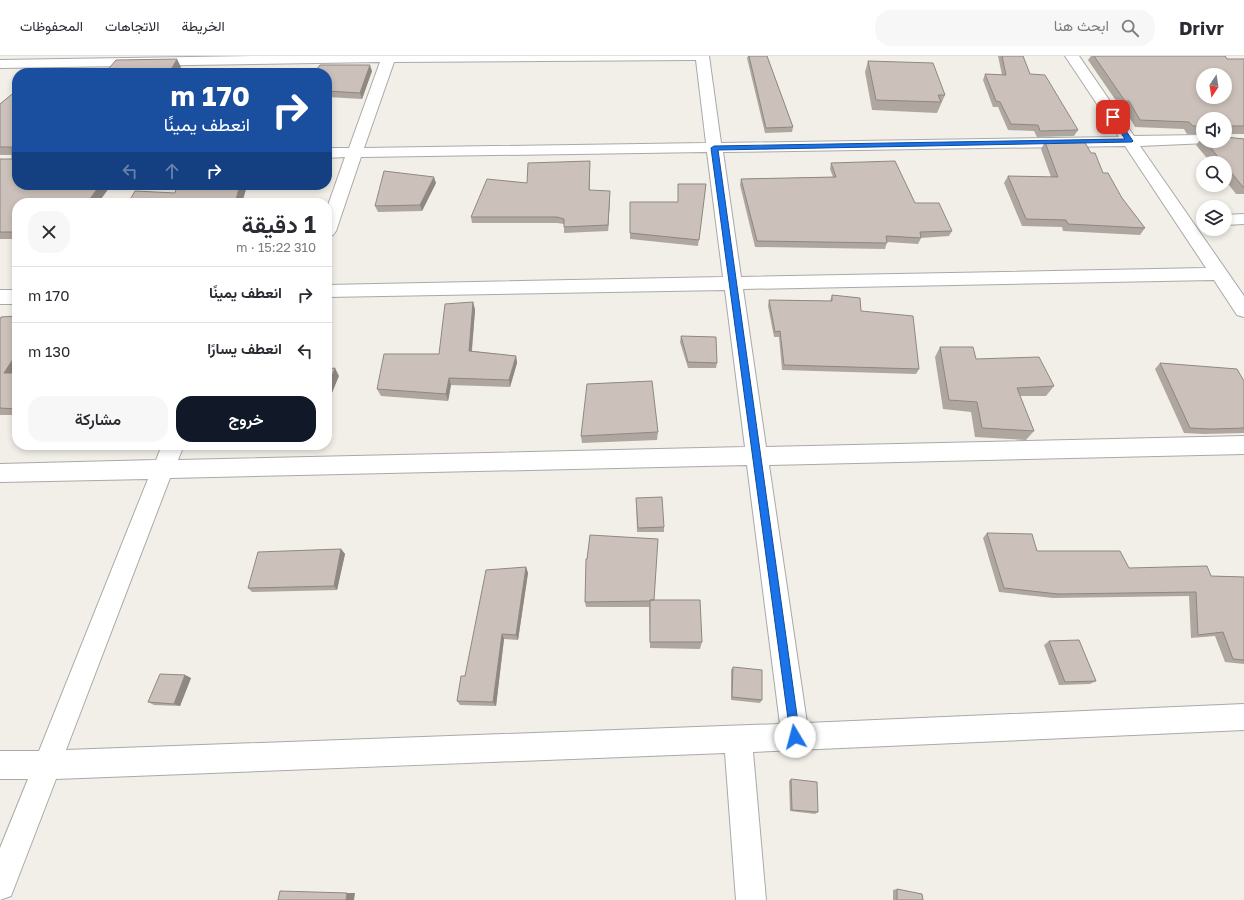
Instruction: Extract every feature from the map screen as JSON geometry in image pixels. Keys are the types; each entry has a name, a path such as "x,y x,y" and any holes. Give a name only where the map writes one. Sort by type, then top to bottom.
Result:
{"street":[{"path":"0,64 389,57 694,56"},
{"path":"702,56 795,737"},
{"path":"1072,56 1244,310"},
{"path":"332,216 389,57"},
{"path":"332,153 1196,140"},
{"path":"1184,221 1196,220"},
{"path":"1232,220 1244,220"},
{"path":"332,291 732,282 1219,274"},
{"path":"0,297 12,297"},
{"path":"0,472 1244,445"},
{"path":"0,885 172,450"},
{"path":"0,765 47,765 795,737 1244,717"},
{"path":"738,739 752,900"}],"building":[{"path":"749,56 767,56 793,127 766,128"},
{"path":"1002,56 1023,56 1030,74 1045,75 1078,130 1040,131 1038,125 1011,124 1000,102 996,101 985,74 1006,75"},
{"path":"1094,56 1225,56 1227,59 1244,59 1244,126 1232,126 1232,112 1196,112 1196,126 1193,126 1189,122 1140,120 1129,101 1125,101"},
{"path":"177,59 172,68 109,68 116,60"},
{"path":"868,61 933,63 945,95 938,95 941,102 876,100"},
{"path":"320,65 370,65 360,93 332,91 332,68 318,68"},
{"path":"12,94 12,147 0,147 0,104"},
{"path":"1232,138 1244,139 1244,187 1232,174 1232,156 1217,156 1211,148 1232,148"},
{"path":"1084,141 1091,153 1095,153 1103,173 1108,173 1122,198 1145,228 1068,224 1066,220 1026,219 1008,176 1058,177 1045,142"},
{"path":"0,159 12,159 12,190 96,190 91,198 12,198 12,232 0,232"},
{"path":"590,161 589,190 610,191 608,225 564,227 564,219 557,217 471,217 487,179 527,183 528,163"},
{"path":"895,161 915,203 939,203 952,231 920,232 921,238 886,236 887,243 757,241 741,179 836,177 831,163"},
{"path":"384,171 434,177 420,205 375,206"},
{"path":"678,184 706,184 699,240 630,233 630,202 678,202"},
{"path":"176,190 239,190 236,198 131,198 135,191 175,193"},
{"path":"832,295 860,298 861,311 913,316 919,369 784,365 780,331 775,332 769,300 832,301"},
{"path":"473,302 469,351 516,356 509,380 449,378 446,394 377,389 384,354 439,354 445,304"},
{"path":"12,316 12,361 4,373 12,373 12,409 0,408 1,317"},
{"path":"681,336 716,337 717,363 688,362"},
{"path":"940,347 973,347 976,359 1039,357 1054,386 1017,388 1034,431 982,428 977,402 949,400"},
{"path":"1160,363 1237,369 1244,381 1244,428 1190,428"},
{"path":"332,368 335,368 332,376"},
{"path":"652,381 658,432 581,436 587,384"},
{"path":"662,497 664,527 638,528 636,498"},
{"path":"987,533 1032,534 1037,551 1120,551 1129,568 1207,566 1211,576 1244,577 1244,660 1233,659 1223,632 1198,635 1196,592 1058,594 1004,588"},
{"path":"590,535 658,539 654,600 585,602 586,559"},
{"path":"341,549 334,586 248,588 258,552"},
{"path":"526,567 516,635 502,634 493,702 457,701 461,676 465,676 486,570"},
{"path":"650,600 700,600 702,642 650,642"},
{"path":"1079,640 1096,681 1065,682 1049,641"},
{"path":"733,667 762,670 762,700 732,697"},
{"path":"160,674 185,675 174,704 148,702"},
{"path":"791,779 817,782 818,812 792,810"},
{"path":"897,889 922,894 923,900 897,900"},
{"path":"280,891 347,893 346,900 278,900"}],"route":[{"path":"795,737 714,148 1130,141 1113,117"}]}
